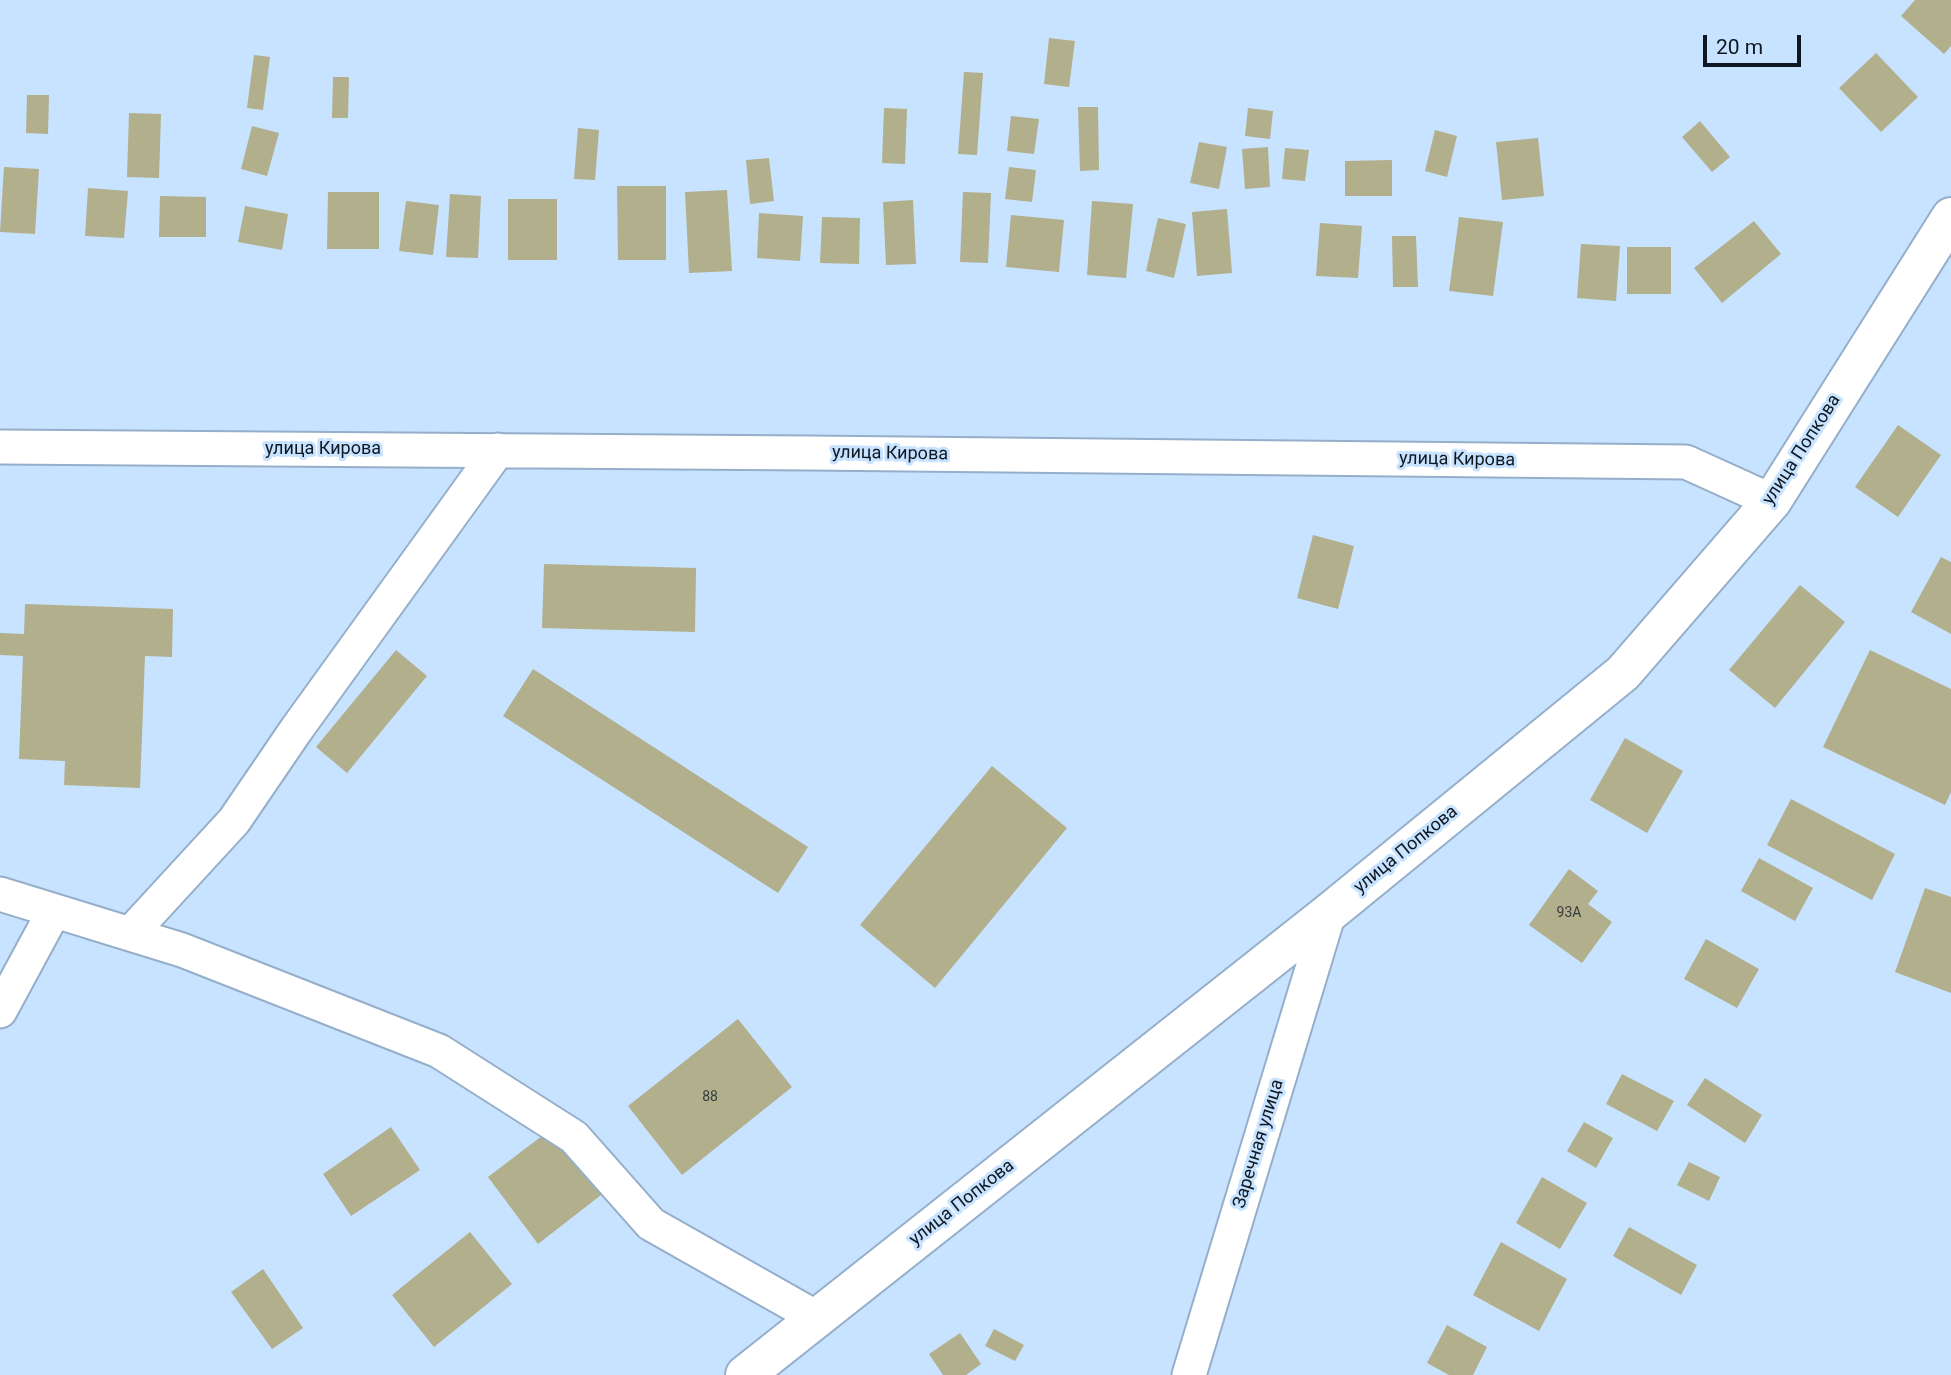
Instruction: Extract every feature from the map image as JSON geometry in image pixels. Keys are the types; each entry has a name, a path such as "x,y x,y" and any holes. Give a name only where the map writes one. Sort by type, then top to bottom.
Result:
{"main road":[{"name":"улица Попкова","path":"745,1375 1329,913 1623,673 1772,501 1951,217"}],"street":[{"name":"улица Кирова","path":"0,447 1686,462 1772,501"},
{"path":"130,934 234,821 296,730 498,450"},
{"path":"0,894 182,950 439,1051 574,1136 651,1224 817,1318"},
{"path":"0,1011 54,911"},
{"name":"Заречная улица","path":"1189,1375 1329,913"}],"building":[{"path":"1915,0 1951,0 1951,46 1944,54 1901,16"},
{"path":"1049,38 1075,41 1069,87 1044,84"},
{"path":"1876,53 1918,97 1881,132 1839,88"},
{"path":"254,55 270,57 263,110 247,108"},
{"path":"964,72 983,73 977,155 958,154"},
{"path":"333,77 349,77 348,118 332,118"},
{"path":"27,95 49,95 48,134 26,133"},
{"path":"1078,107 1098,107 1099,170 1080,171"},
{"path":"884,108 907,109 905,164 882,163"},
{"path":"1248,108 1273,111 1270,139 1245,136"},
{"path":"129,113 161,114 159,178 127,177"},
{"path":"1011,116 1039,119 1034,154 1007,151"},
{"path":"1700,121 1730,157 1712,172 1682,137"},
{"path":"252,126 279,133 267,176 241,169"},
{"path":"578,128 599,130 595,180 574,179"},
{"path":"1435,130 1457,136 1447,177 1425,171"},
{"path":"1538,138 1544,196 1502,200 1496,142"},
{"path":"1199,142 1227,147 1219,189 1190,183"},
{"path":"1268,147 1270,187 1245,189 1242,149"},
{"path":"1285,148 1309,150 1305,181 1282,179"},
{"path":"769,158 774,201 750,204 746,160"},
{"path":"1392,160 1392,196 1345,196 1345,161"},
{"path":"4,167 39,169 35,234 0,232"},
{"path":"1009,167 1036,170 1032,202 1005,199"},
{"path":"617,186 666,186 666,260 618,260"},
{"path":"88,188 128,191 124,238 85,236"},
{"path":"727,190 732,271 689,273 685,192"},
{"path":"328,192 379,192 379,249 327,249"},
{"path":"963,192 991,193 988,263 960,262"},
{"path":"450,194 481,196 478,258 446,257"},
{"path":"160,196 206,197 206,237 159,237"},
{"path":"508,199 557,199 557,260 508,260"},
{"path":"913,200 916,264 886,265 883,202"},
{"path":"406,201 439,205 433,255 399,251"},
{"path":"1092,201 1133,204 1126,278 1087,275"},
{"path":"245,206 288,214 282,250 238,242"},
{"path":"1227,209 1232,273 1197,276 1192,212"},
{"path":"759,213 803,216 800,261 757,258"},
{"path":"1011,215 1064,220 1059,272 1006,267"},
{"path":"822,217 860,218 859,264 820,263"},
{"path":"1459,217 1503,222 1493,296 1449,291"},
{"path":"1158,218 1186,224 1174,278 1146,271"},
{"path":"1754,221 1781,254 1722,303 1694,268"},
{"path":"1320,223 1362,226 1358,278 1316,276"},
{"path":"1392,236 1416,236 1418,287 1393,287"},
{"path":"1581,244 1620,246 1616,301 1577,298"},
{"path":"1627,247 1671,247 1671,294 1627,294"},
{"path":"1898,425 1941,455 1898,517 1855,487"},
{"path":"1313,535 1354,546 1338,609 1297,598"},
{"path":"1941,557 1951,562 1951,634 1911,612"},
{"path":"544,564 696,568 695,632 542,628"},
{"path":"1800,585 1845,622 1775,708 1729,670"},
{"path":"25,604 173,609 172,657 145,656 140,788 64,785 65,761 19,759 23,656 0,655 0,633 24,634"},
{"path":"396,650 427,676 347,773 316,747"},
{"path":"1870,650 1951,689 1951,792 1945,805 1823,747"},
{"path":"533,669 808,847 778,893 503,716"},
{"path":"1625,738 1683,771 1647,833 1590,800"},
{"path":"992,766 1067,828 935,988 860,925"},
{"path":"1791,799 1895,854 1872,900 1767,845"},
{"path":"1759,858 1813,888 1795,921 1741,891"},
{"path":"1569,869 1598,891 1588,904 1612,922 1582,963 1529,925"},
{"path":"1925,888 1951,897 1951,993 1895,972"},
{"path":"1706,939 1759,969 1737,1008 1684,979"},
{"path":"738,1019 792,1087 682,1175 628,1106"},
{"path":"1622,1074 1674,1101 1657,1131 1606,1104"},
{"path":"1705,1078 1762,1115 1745,1143 1687,1105"},
{"path":"1584,1122 1613,1138 1596,1168 1567,1151"},
{"path":"391,1127 420,1170 351,1216 323,1174"},
{"path":"551,1129 601,1195 538,1244 488,1177"},
{"path":"1689,1162 1720,1177 1709,1201 1677,1185"},
{"path":"1542,1177 1587,1203 1560,1249 1516,1223"},
{"path":"1629,1227 1697,1265 1681,1295 1613,1256"},
{"path":"470,1232 512,1284 434,1347 392,1295"},
{"path":"1501,1242 1567,1279 1539,1331 1473,1295"},
{"path":"263,1269 303,1328 272,1349 231,1292"},
{"path":"1447,1325 1487,1347 1473,1375 1449,1375 1427,1363"},
{"path":"994,1329 1024,1345 1015,1361 985,1346"},
{"path":"960,1333 981,1364 966,1375 943,1375 929,1354"}]}
